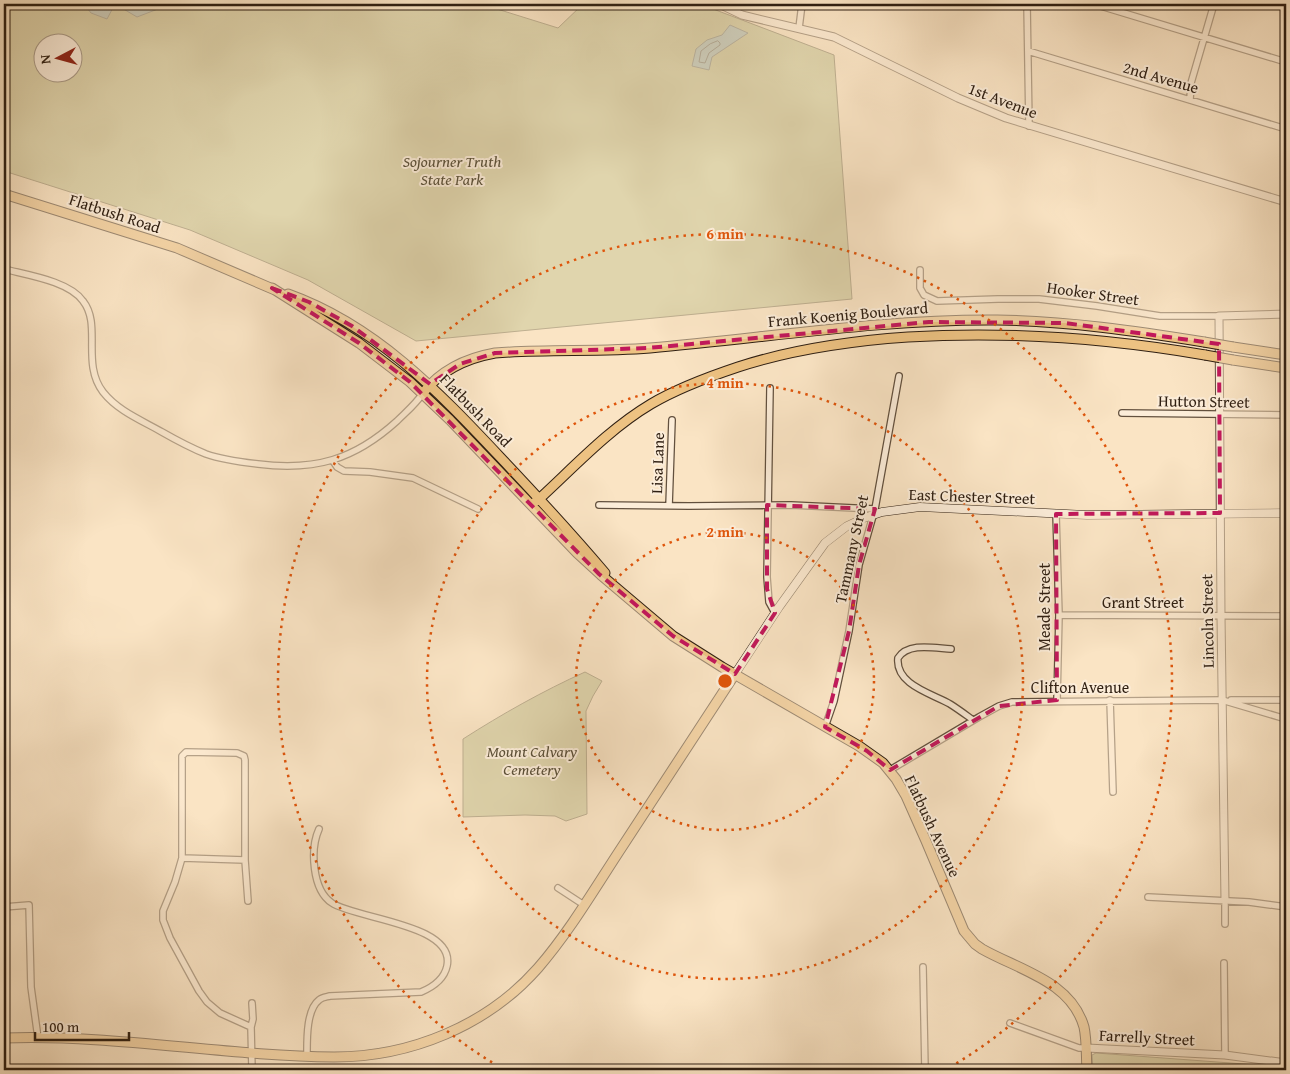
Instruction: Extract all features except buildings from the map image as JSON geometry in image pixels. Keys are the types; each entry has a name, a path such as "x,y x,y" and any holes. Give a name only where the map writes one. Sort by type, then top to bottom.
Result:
{"main road":[{"name":"Flatbush Road","path":"4,194 168,245 215,263 309,302 365,334 398,357 430,384 539,499 625,595"},
{"name":"Flatbush Road","path":"272,288 359,343 398,372 423,394 589,565 685,644"},
{"name":"Frank Koenig Boulevard","path":"423,394 430,384 444,373 477,357 495,353 648,348 921,322 997,320 1050,322 1134,330 1286,355"},
{"name":"Frank Koenig Boulevard","path":"539,499 610,433 651,404 681,388 713,375 793,352 866,340 929,336 1034,335 1102,341 1286,368"},
{"path":"526,500 535,501 539,499"},
{"name":"East Chester Street","path":"735,674 775,613 825,543 847,526 874,512 900,508 920,508 1056,514 1286,513"},
{"name":"Flatbush Avenue","path":"685,644 867,751 890,770 901,787 919,825 964,931 982,949 1037,976 1072,1003 1082,1020 1087,1048 1087,1070"},
{"path":"4,1038 38,1038 346,1057 384,1053 425,1042 467,1024 499,1003 527,980 547,958 584,905 735,674"}],"street":[{"name":"1st Avenue","path":"718,4 742,15 843,40 958,98 1029,126 1286,202"},
{"path":"799,28 802,4"},
{"path":"1027,4 1029,126"},
{"path":"1094,4 1286,62"},
{"path":"1190,100 1191,83 1214,4"},
{"name":"2nd Avenue","path":"1028,51 1286,129"},
{"path":"4,269 62,286 76,293 89,311 92,324 91,363 98,384 114,404 187,446 205,454 231,461 280,467 303,466 333,461 357,451 374,441 417,402 423,394"},
{"name":"Hooker Street","path":"920,270 920,288 924,295 937,301 998,298 1039,299 1160,316 1286,314"},
{"name":"Lincoln Street","path":"1219,316 1225,924"},
{"name":"Tammany Street","path":"826,727 834,701 849,631 859,565 874,512 899,376"},
{"path":"770,388 767,589 769,602 775,613"},
{"name":"Hutton Street","path":"1122,413 1286,416"},
{"name":"Lisa Lane","path":"669,506 672,420"},
{"path":"333,461 344,471 370,472 413,478 478,509"},
{"name":"East Chester Street","path":"599,505 807,505 874,512"},
{"name":"Meade Street","path":"1056,514 1059,615 1057,700"},
{"name":"Grant Street","path":"1059,615 1286,616"},
{"path":"951,649 921,648 905,651 898,658 898,669 905,678 917,687 950,704 973,720"},
{"name":"Clifton Avenue","path":"890,770 973,720 999,706 1012,702 1057,700 1222,700 1286,719"},
{"path":"1110,700 1112,792"},
{"path":"1222,700 1286,700"},
{"path":"248,901 245,860 244,756 237,753 186,752 182,756 182,858 163,915 170,938 199,991 220,1013 251,1027"},
{"path":"306,1056 311,1011 318,1000 330,996 421,992 432,988 442,978 448,961 447,953 443,947 428,936 387,920 340,908 323,896 318,887 314,858 316,836 319,829"},
{"path":"182,858 245,860"},
{"path":"558,888 584,905"},
{"path":"1148,897 1248,902 1286,907"},
{"path":"4,907 29,905 31,987 38,1038"},
{"path":"1224,963 1225,1055"},
{"path":"923,967 925,1070"},
{"path":"252,1003 252,1070"},
{"name":"Farrelly Street","path":"1010,1023 1079,1048 1225,1055 1286,1063"}],"highlighted area":[{"path":"272,288 309,302 352,326 430,384 460,364 495,353 648,348 929,322 1065,323 1219,344 1220,513 1056,514 1057,700 999,706 890,770 867,751 825,727 849,631 859,565 875,509 767,505 767,589 775,613 735,674 673,636 599,574 410,382 359,343"}],"green space":[{"name":"Sojourner Truth State Park","path":"4,4 481,4 558,28 583,4 700,4 834,55 852,299 416,341 308,280 190,230 4,171"},
{"name":"Mount Calvary Cemetery","path":"585,672 602,681 586,711 587,814 566,821 555,816 463,817 463,739 523,703"},
{"path":"1096,1053 1271,1066 1286,1068 1286,1070 1093,1070 1092,1055"}],"water":[{"path":"84,4 115,4 107,19 91,13"},
{"path":"115,4 171,4 137,17"},
{"path":"730,25 748,33 712,57 709,70 692,66 696,49 707,40 722,35"}]}
